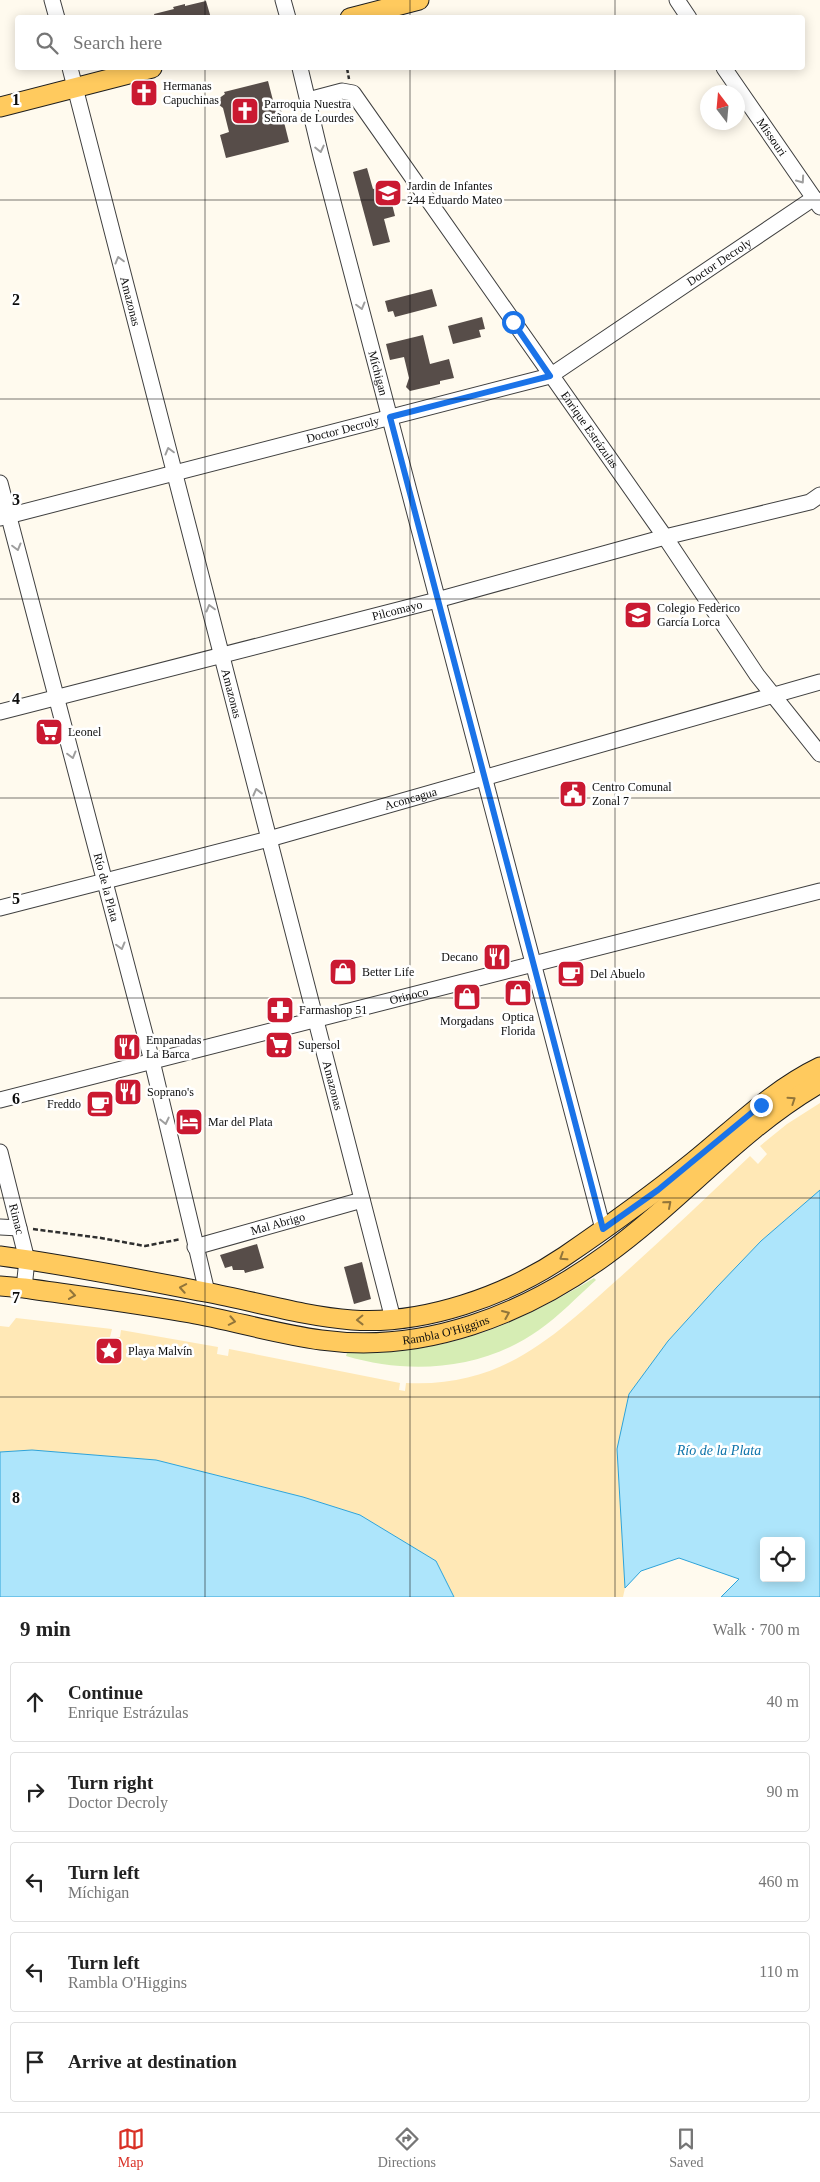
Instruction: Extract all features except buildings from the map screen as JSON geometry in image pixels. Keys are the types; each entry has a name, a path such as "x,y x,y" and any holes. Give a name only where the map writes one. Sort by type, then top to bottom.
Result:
{"main road":[{"path":"362,15 419,0"},
{"path":"0,107 144,70"},
{"name":"Rambla O'Higgins","path":"0,1256 207,1292 353,1320 393,1319 417,1315 469,1302 521,1282 564,1256 665,1184 761,1105 820,1067"},
{"name":"Rambla O'Higgins","path":"0,1286 190,1313 320,1340 391,1343 449,1332 502,1316 558,1288 589,1268 631,1236 751,1130 792,1099 820,1083"}],"street":[{"path":"52,0 56,15"},
{"path":"283,0 287,15"},
{"path":"677,0 687,15"},
{"name":"Amazonas","path":"71,70 393,1319"},
{"name":"Míchigan","path":"300,70 437,600 603,1229"},
{"name":"Missouri","path":"725,70 817,202"},
{"name":"Enrique Estrázulas","path":"308,100 342,90 352,93 665,537 757,676 820,754"},
{"name":"Doctor Decroly","path":"4,517 550,376 817,202"},
{"name":"Río de la Plata","path":"0,483 4,517 57,698 152,1061 207,1292"},
{"name":"Pilcomayo","path":"0,712 437,600 665,537 810,502 820,495"},
{"name":"Aconcagua","path":"0,908 269,839 820,682"},
{"name":"Orinoco","path":"0,1100 820,891"},
{"name":"Rimac","path":"0,1152 27,1260 24,1288"},
{"name":"Mal Abrigo","path":"195,1247 362,1200"},
{"path":"0,1227 19,1228"}],"path":[{"path":"19,1228 94,1236 145,1246 184,1238 195,1247"}],"green space":[{"path":"594,1278 596,1280 546,1325 517,1343 494,1354 470,1361 420,1367 395,1366 346,1356 347,1353 416,1349 476,1335 534,1311"}],"sand":[{"name":"Playa Malvín","path":"820,1103 820,1190 761,1241 668,1341 617,1449 625,1588 623,1597 454,1597 436,1561 360,1515 303,1497 156,1460 32,1450 0,1452 0,1326 9,1327 16,1318 112,1329 110,1337 120,1337 121,1330 218,1347 217,1354 228,1356 229,1349 400,1383 399,1390 405,1391 406,1383 442,1382 473,1376 502,1366 529,1352 578,1315 750,1156 758,1164 767,1154 760,1146 787,1124"}],"water":[{"name":"Río de la Plata","path":"820,1190 820,1597 721,1597 739,1579 679,1558 641,1571 625,1588 617,1449 629,1394 668,1341 761,1241"},
{"path":"32,1450 156,1460 303,1497 360,1515 436,1561 454,1597 0,1597 0,1452"}],"place":[{"name":"Hermanas Capuchinas","path":"144,93"},
{"name":"Parroquia Nuestra Señora de Lourdes","path":"245,111"},
{"name":"Jardin de Infantes 244 Eduardo Mateo","path":"388,193"},
{"name":"Colegio Federico García Lorca","path":"638,615"},
{"name":"Leonel","path":"49,732"},
{"name":"Centro Comunal Zonal 7","path":"573,794"},
{"name":"Decano","path":"497,957"},
{"name":"Better Life","path":"343,972"},
{"name":"Del Abuelo","path":"571,974"},
{"name":"Optica Florida","path":"518,993"},
{"name":"Morgadans","path":"467,997"},
{"name":"Farmashop 51","path":"280,1010"},
{"name":"Supersol","path":"279,1045"},
{"name":"Empanadas La Barca","path":"127,1047"},
{"name":"Soprano's","path":"128,1092"},
{"name":"Freddo","path":"100,1104"},
{"name":"Mar del Plata","path":"189,1122"},
{"name":"Playa Malvín","path":"109,1351"}],"route":[{"path":"513,322 550,376 390,417 603,1229 658,1190 761,1105"}]}
